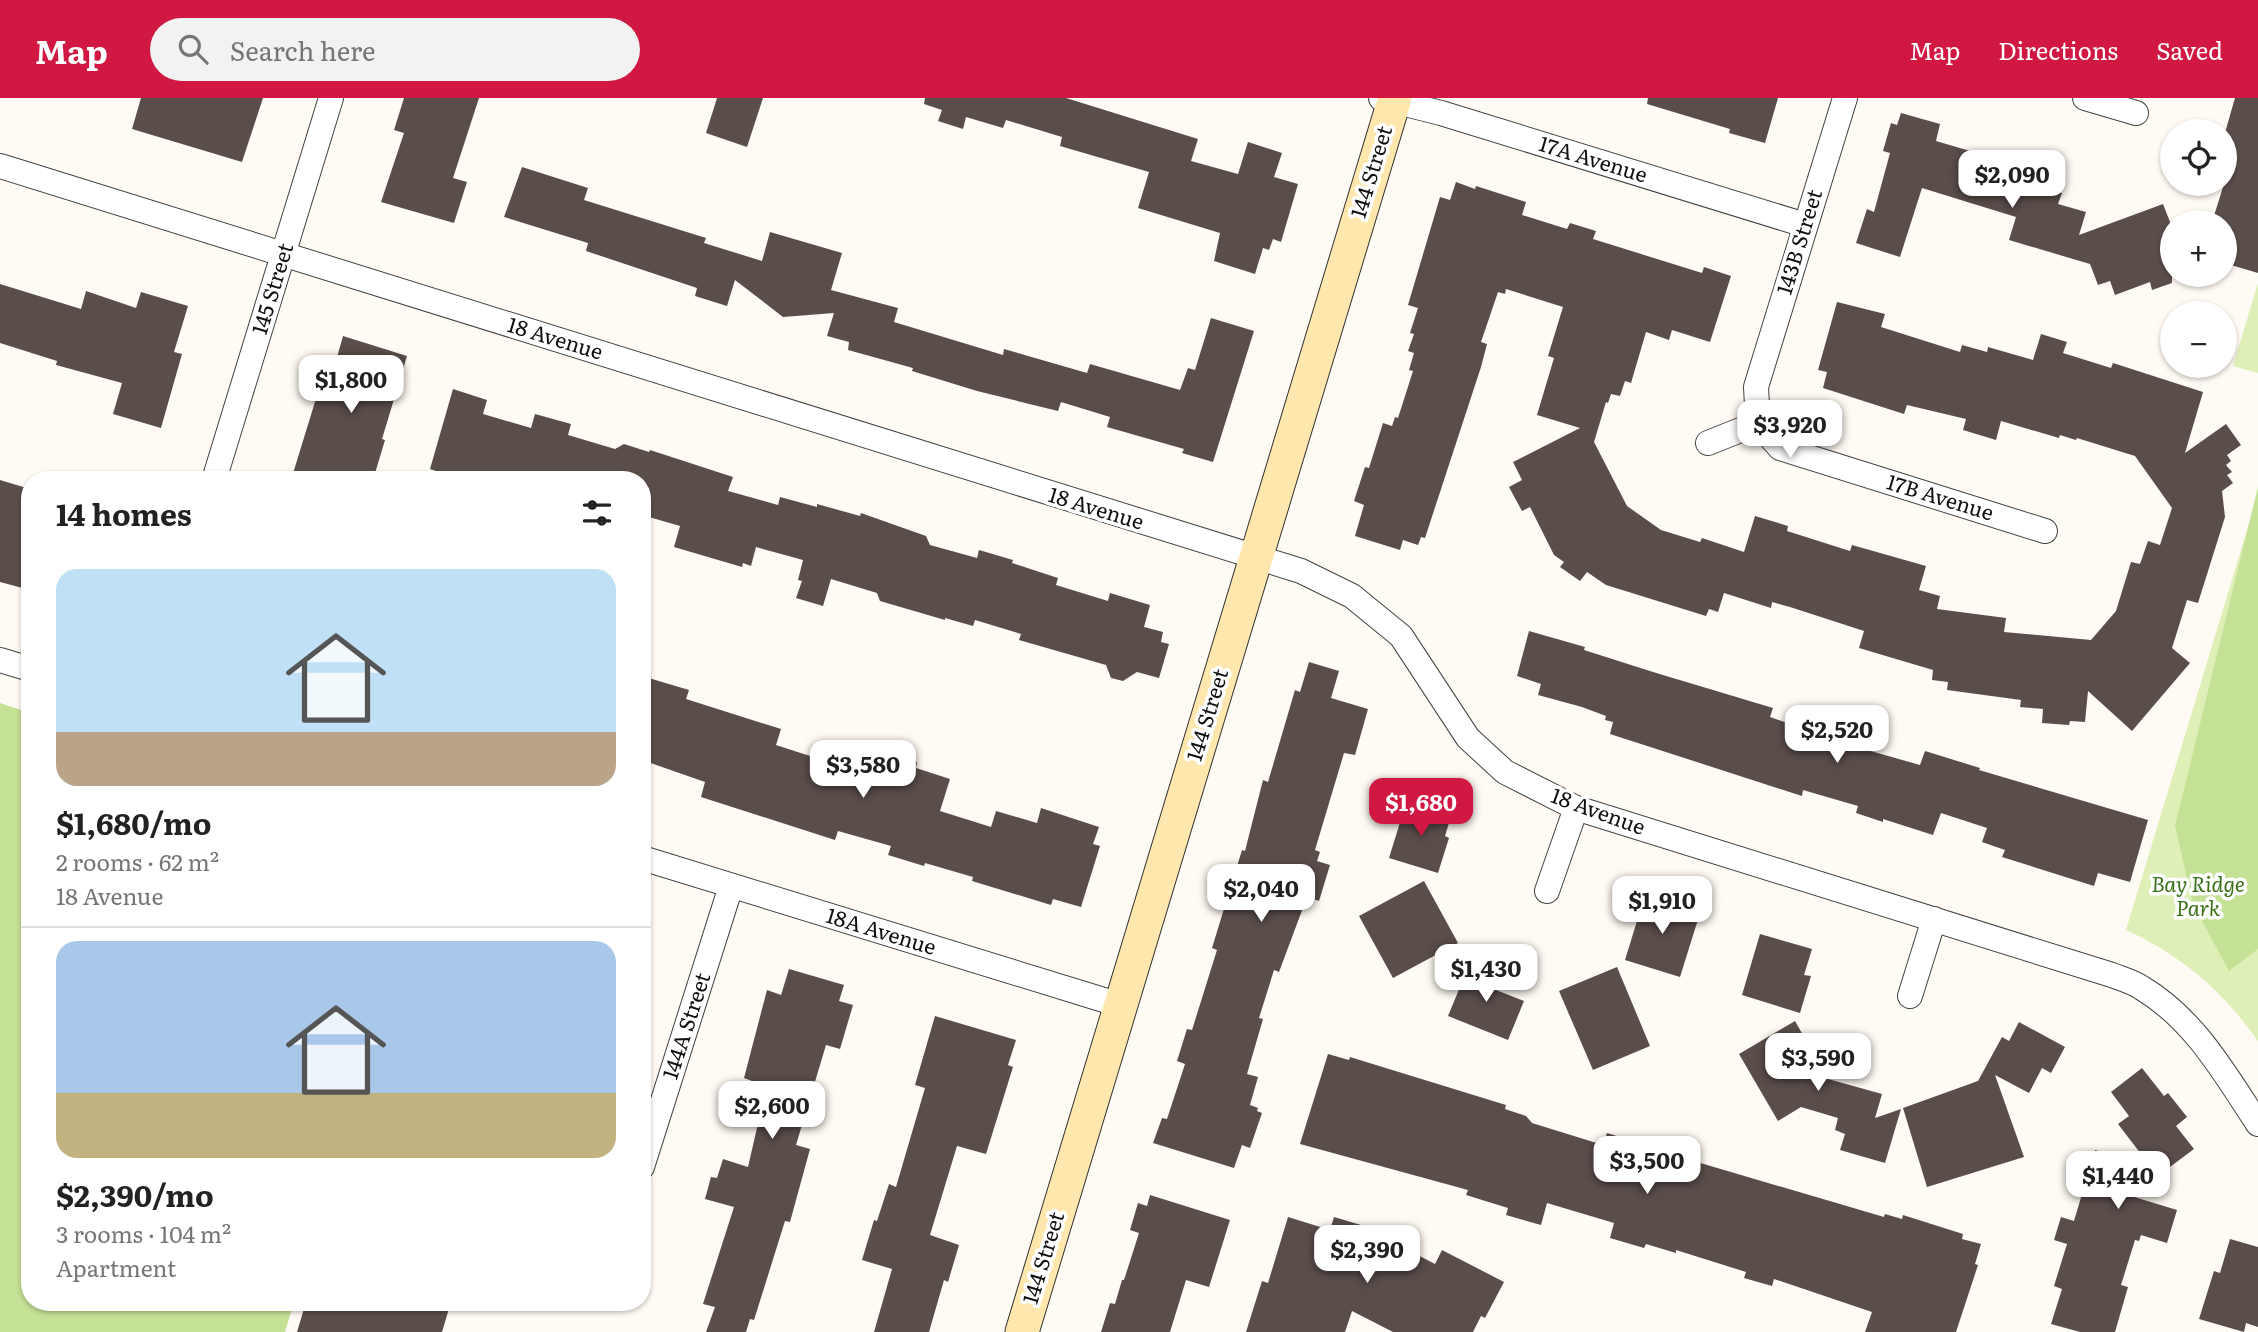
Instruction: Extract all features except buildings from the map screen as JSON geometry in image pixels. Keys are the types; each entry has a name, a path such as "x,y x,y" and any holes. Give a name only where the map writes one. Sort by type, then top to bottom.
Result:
{"street":[{"name":"145 Street","path":"217,471 331,98"},
{"name":"143B Street","path":"1758,423 1756,387 1845,98"},
{"path":"2085,98 2136,113"},
{"name":"17A Avenue","path":"1390,99 1805,225"},
{"name":"144 Street","path":"1021,1332 1390,99"},
{"name":"18 Avenue","path":"0,166 1301,571 1352,596 1401,636 1468,738 1504,772 1576,808 2112,975 2142,988 2199,1035 2258,1124"},
{"path":"1708,443 1758,423"},
{"name":"17B Avenue","path":"1758,423 1780,448 2045,531"},
{"path":"0,660 21,666"},
{"path":"1547,891 1576,808"},
{"name":"18A Avenue","path":"651,861 1120,1005"},
{"name":"144A Street","path":"651,1139 731,886"},
{"path":"1910,996 1934,919"}],"green space":[{"path":"2258,283 2258,373 2237,367 2237,353"},
{"name":"Bay Ridge Park","path":"2258,487 2258,949 2229,971 2193,904 2175,826"},
{"name":"Bay Ridge Park","path":"2258,494 2258,1041 2230,1006 2200,976 2165,951 2126,930"},
{"path":"0,703 21,710 21,1311 291,1311 285,1332 0,1332"}]}
